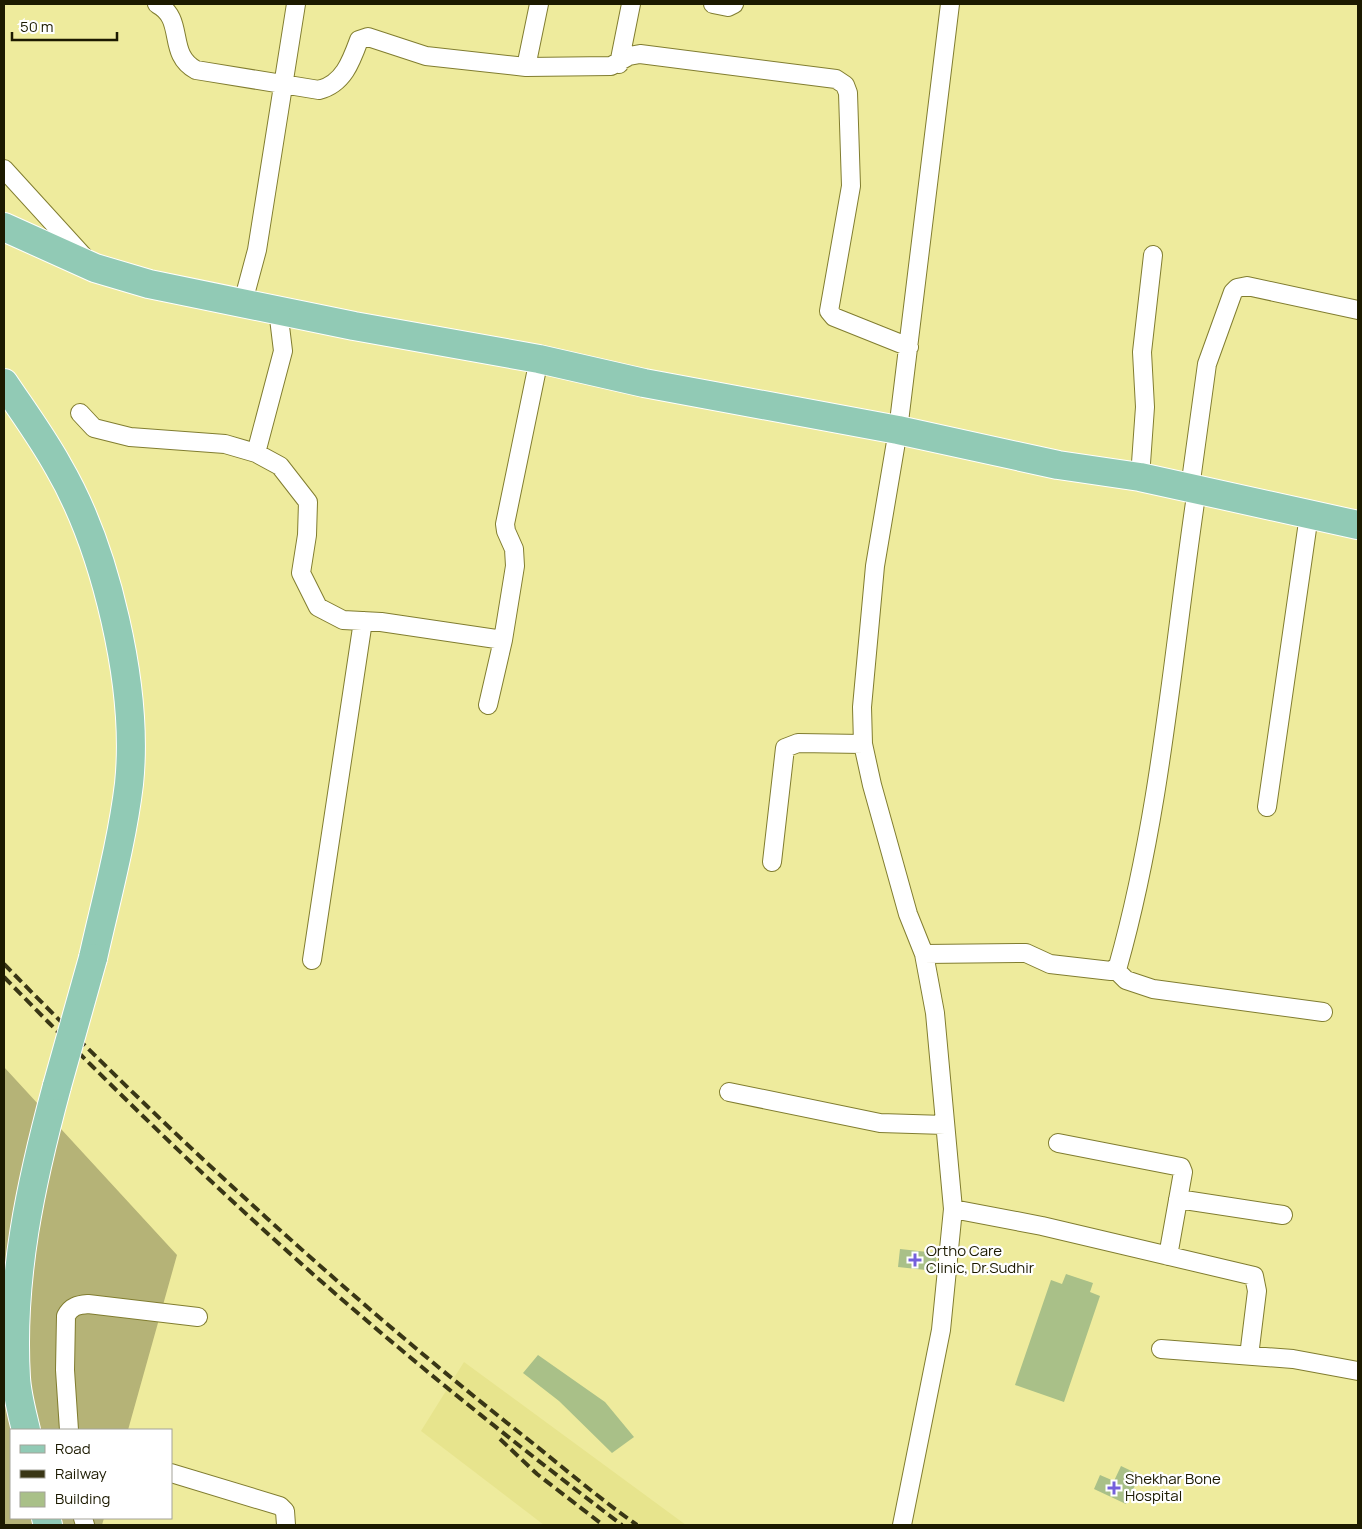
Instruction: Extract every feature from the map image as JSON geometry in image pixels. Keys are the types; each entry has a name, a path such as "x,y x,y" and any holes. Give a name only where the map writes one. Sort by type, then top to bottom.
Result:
{"main road":[{"path":"4,227 95,268 149,284 539,359 644,383 898,430 1058,465 1140,477 1358,525"},
{"path":"4,383 59,466 92,541 112,608 127,684 130,735 129,783 117,855 93,958 35,1166 21,1246 16,1290 16,1380 26,1429"}],"street":[{"path":"157,4 173,20 180,54 186,65 196,70 319,90 330,87 348,68 362,37 368,37 426,56 526,67 611,66 618,64 629,56 640,54 836,80 845,85 848,93 851,186 829,311 834,317 909,347"},
{"path":"244,302 257,250 296,4"},
{"path":"526,67 539,4"},
{"path":"618,64 631,4"},
{"path":"712,4 728,7 734,4"},
{"path":"902,1525 941,1330 953,1209 935,1013 924,954 908,914 863,744 862,707 875,566 898,430 950,4"},
{"path":"4,169 95,268"},
{"path":"1140,477 1145,407 1142,352 1153,255"},
{"path":"1116,970 1140,878 1163,746 1207,364 1233,292 1237,288 1247,286 1358,310"},
{"path":"256,453 283,351 278,310"},
{"path":"488,705 504,640 515,566 514,549 505,524 539,359"},
{"path":"80,412 94,428 130,437 224,444 256,453 280,466 308,502 307,535 300,574 311,598 318,607 343,620 504,640"},
{"path":"1266,807 1309,515"},
{"path":"312,960 362,621"},
{"path":"772,862 785,748 798,743 863,744"},
{"path":"924,954 1026,953 1050,964 1116,970 1126,980 1153,989 1323,1012"},
{"path":"729,1092 880,1123 944,1126"},
{"path":"1058,1143 1179,1165 1183,1172 1168,1256"},
{"path":"1178,1199 1283,1215"},
{"path":"953,1209 1042,1226 1254,1276 1257,1291 1249,1356"},
{"path":"69,1429 65,1370 66,1316 69,1310 77,1305 88,1304 198,1317"},
{"path":"1161,1349 1293,1359 1358,1371"},
{"path":"910,1525 930,1416 928,1394"},
{"path":"172,1473 280,1506 285,1511 286,1525"}],"shaded area":[{"path":"4,1067 177,1255 128,1429 10,1429 10,1519 104,1519 102,1525 4,1525"},
{"path":"464,1362 686,1525 544,1525 421,1431"}],"building":[{"path":"900,1249 937,1253 935,1271 898,1267"},
{"path":"1066,1274 1093,1283 1090,1292 1100,1296 1064,1402 1015,1385 1051,1280 1062,1284"},
{"path":"538,1355 605,1402 634,1437 612,1453 559,1401 523,1373"},
{"path":"1121,1466 1140,1475 1126,1504 1094,1489 1100,1475 1114,1481"}],"railway":[{"path":"4,964 130,1090 325,1270 461,1385 637,1525"},
{"path":"4,977 181,1153 272,1238 461,1399 622,1525"},
{"path":"500,1439 537,1474 603,1525"}],"place":[{"name":"Ortho Care Clinic, Dr.Sudhir","path":"915,1260"},
{"name":"Shekhar Bone Hospital","path":"1114,1488"}]}
